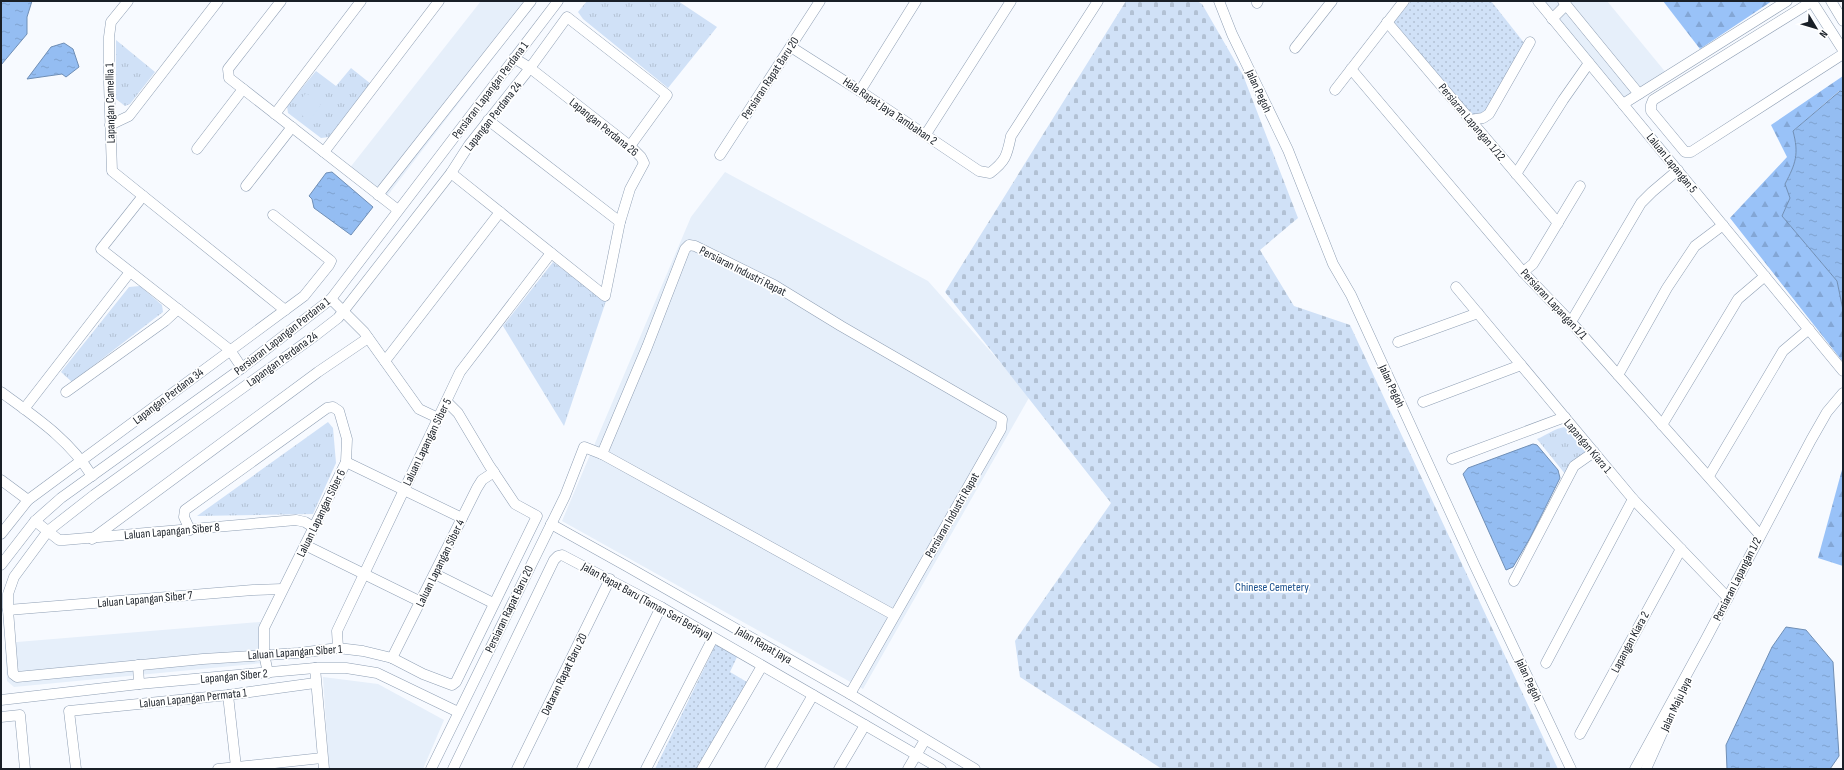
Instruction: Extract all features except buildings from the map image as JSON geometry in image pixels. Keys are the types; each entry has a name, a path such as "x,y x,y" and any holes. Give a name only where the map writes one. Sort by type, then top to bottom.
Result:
{"street":[{"name":"Lapangan Camellia 1","path":"128,1 111,22 109,52 112,171 285,310"},
{"path":"110,125 129,116 218,1"},
{"path":"281,1 228,69 229,78 398,210"},
{"path":"275,114 361,1"},
{"path":"324,152 439,1"},
{"path":"378,195 531,1"},
{"name":"Persiaran Lapangan Perdana 1","path":"1,565 35,521 61,498 242,368 331,299 558,1"},
{"name":"Persiaran Rapat Baru 20","path":"720,155 820,1"},
{"path":"860,91 916,1"},
{"path":"926,134 1011,1"},
{"name":"Hala Rapat Jaya Tambahan 2","path":"791,47 926,134 979,171 990,173 1001,164 1007,155 1011,136 1098,1"},
{"name":"Jalan Pegoh","path":"1219,1 1288,150 1333,264 1351,295 1471,557 1571,769"},
{"path":"1295,48 1332,1"},
{"path":"1335,90 1404,1"},
{"name":"Laluan Lapangan 5","path":"1538,1 1843,371"},
{"path":"1624,104 1787,1"},
{"path":"1830,1 1843,21"},
{"path":"1552,19 1564,3 1639,94"},
{"path":"1843,50 1813,3 1808,4 1653,100 1650,105 1651,111 1687,153 1843,54"},
{"name":"Lapangan Perdana 24","path":"14,676 6,649 8,594 14,577 48,531 107,486 338,318 450,173 488,120 530,68 567,17 667,95 630,146"},
{"name":"Persiaran Lapangan 1/12","path":"1387,22 1558,223"},
{"path":"1470,120 1483,118 1488,114 1530,42"},
{"name":"Lapangan Perdana 26","path":"514,58 530,68 630,146 641,157 644,163 630,189 620,222"},
{"path":"1516,174 1563,100 1589,63"},
{"name":"Persiaran Lapangan 1/1","path":"1351,70 1524,272 1571,322 1760,535"},
{"path":"197,148 244,89"},
{"path":"450,173 605,296 620,222 488,120"},
{"path":"246,186 292,127"},
{"path":"1571,322 1641,203 1678,170"},
{"path":"1524,272 1533,264 1580,186"},
{"path":"143,196 101,249 230,350 242,368"},
{"path":"385,361 500,212"},
{"name":"Lapangan Perdana 34","path":"1,534 28,500 304,296 331,261 328,257 273,216"},
{"path":"1618,375 1667,288 1695,246 1723,225"},
{"name":"Persiaran Industri Rapat","path":"602,454 647,347 685,249 689,245 695,246 774,285 841,326 1002,419 1001,429 850,694"},
{"name":"Laluan Lapangan Siber 5","path":"338,648 337,631 460,372 550,253"},
{"path":"24,409 130,272"},
{"path":"1662,425 1738,299 1765,276"},
{"name":"Lapangan Kiara 1","path":"1456,286 1633,499 1728,598"},
{"path":"331,299 368,338 420,409 438,418"},
{"path":"66,392 165,321 178,309"},
{"path":"1398,342 1478,313"},
{"path":"1708,476 1783,350 1809,329"},
{"path":"92,538 318,372 368,338"},
{"path":"1424,402 1521,364"},
{"path":"1,392 59,436 82,460 92,476"},
{"name":"Persiaran Lapangan 1/2","path":"1635,769 1827,412 1843,393"},
{"path":"447,402 458,413 494,472"},
{"name":"Laluan Lapangan Siber 6","path":"190,530 184,517 185,510 327,408 333,408 339,411 347,439 346,462 264,628 264,654 268,673"},
{"path":"1452,459 1564,417"},
{"name":"Persiaran Rapat Baru 20","path":"431,769 565,496 584,447 602,454"},
{"path":"1514,581 1574,466 1594,452"},
{"path":"602,454 894,615"},
{"path":"346,462 462,518"},
{"name":"Laluan Lapangan Siber 1","path":"14,676 264,654 299,653 338,648 363,651 392,658 423,674 452,685 456,682 493,603 537,516 515,504 494,472"},
{"name":"Laluan Lapangan Siber 4","path":"392,658 480,484 494,472"},
{"path":"1,480 28,500"},
{"path":"1546,663 1633,499"},
{"name":"Laluan Lapangan Siber 8","path":"35,521 60,540 296,520 305,522 313,528"},
{"name":"Jalan Rapat Jaya","path":"551,524 628,566 850,694 975,769"},
{"path":"305,545 421,602"},
{"name":"Lapangan Kiara 2","path":"1580,734 1681,549"},
{"name":"Jalan Rapat Baru (Taman Seri Berjaya)","path":"453,769 554,560 558,556 562,555 661,607 941,769"},
{"path":"435,574 493,603"},
{"name":"Dataran Rapat Baru 20","path":"517,769 610,579"},
{"name":"Laluan Lapangan Siber 7","path":"8,610 253,590 282,590"},
{"path":"582,769 661,607"},
{"path":"646,769 713,638"},
{"name":"Jalan Maju Jaya","path":"1646,769 1706,639"},
{"path":"138,665 139,684"},
{"path":"702,769 762,666"},
{"path":"315,668 315,683 324,769"},
{"name":"Lapangan Siber 2","path":"1,700 139,684 315,668 346,668 377,673 458,712"},
{"name":"Laluan Lapangan Permata 1","path":"76,769 69,712 71,710 228,695 315,683"},
{"path":"228,695 236,767"},
{"path":"770,769 813,695"},
{"path":"1,717 20,715 25,769"},
{"path":"839,769 865,725"},
{"path":"908,769 926,740"},
{"path":"218,769 236,767 252,768 322,758"}],"shaded area":[{"path":"481,1 537,1 381,204 345,174"},
{"path":"1536,1 1607,1 1667,74 1624,103"},
{"path":"725,172 928,281 1030,396 863,689 562,521 691,217"},
{"path":"260,622 263,663 14,687 7,681 5,643"},
{"path":"323,677 378,684 444,720 423,769 329,769"}],"green space":[{"path":"587,1 678,1 717,27 668,88 583,19 578,12"},
{"name":"Chinese Cemetery","path":"1126,1 1197,1 1202,4 1243,75 1298,218 1260,250 1294,306 1350,325 1558,769 1162,769 1020,677 1015,641 1111,503 945,292"},
{"path":"1411,1 1491,1 1525,44 1487,110 1478,116 1470,114 1394,22"},
{"path":"1663,1 1772,1 1700,49"},
{"path":"116,40 155,72 130,104 125,106 116,99"},
{"path":"351,68 371,84 329,137 321,138 288,113 287,106 316,71 336,86"},
{"path":"1843,76 1843,92 1839,91 1793,131 1796,152 1792,170 1785,184 1790,198 1782,216 1837,281 1843,310 1843,362 1730,218 1787,157 1771,125"},
{"path":"306,93 321,105 309,121 294,109"},
{"path":"553,262 606,301 564,426 503,326"},
{"path":"140,286 162,305 163,312 72,382 61,372 129,287"},
{"path":"328,422 333,428 336,463 313,514 197,516"},
{"path":"1565,427 1570,430 1589,451 1566,475 1537,439 1554,430"},
{"path":"1843,466 1843,566 1818,558"},
{"path":"716,644 737,657 730,672 747,682 696,769 655,769"}],"water":[{"path":"1,1 32,1 27,17 27,34 1,65"},
{"path":"64,43 73,49 79,67 66,77 62,74 27,79 51,47"},
{"path":"1840,91 1843,92 1843,310 1837,281 1782,216 1790,198 1785,184 1792,170 1796,152 1793,131"},
{"path":"332,172 373,207 351,235 314,208 312,199 309,196 326,173"},
{"path":"1533,444 1537,445 1558,470 1560,478 1530,538 1513,567 1506,570 1463,474 1468,468"},
{"path":"1786,627 1806,630 1833,662 1839,756 1830,769 1727,769 1726,745 1772,647"}]}
